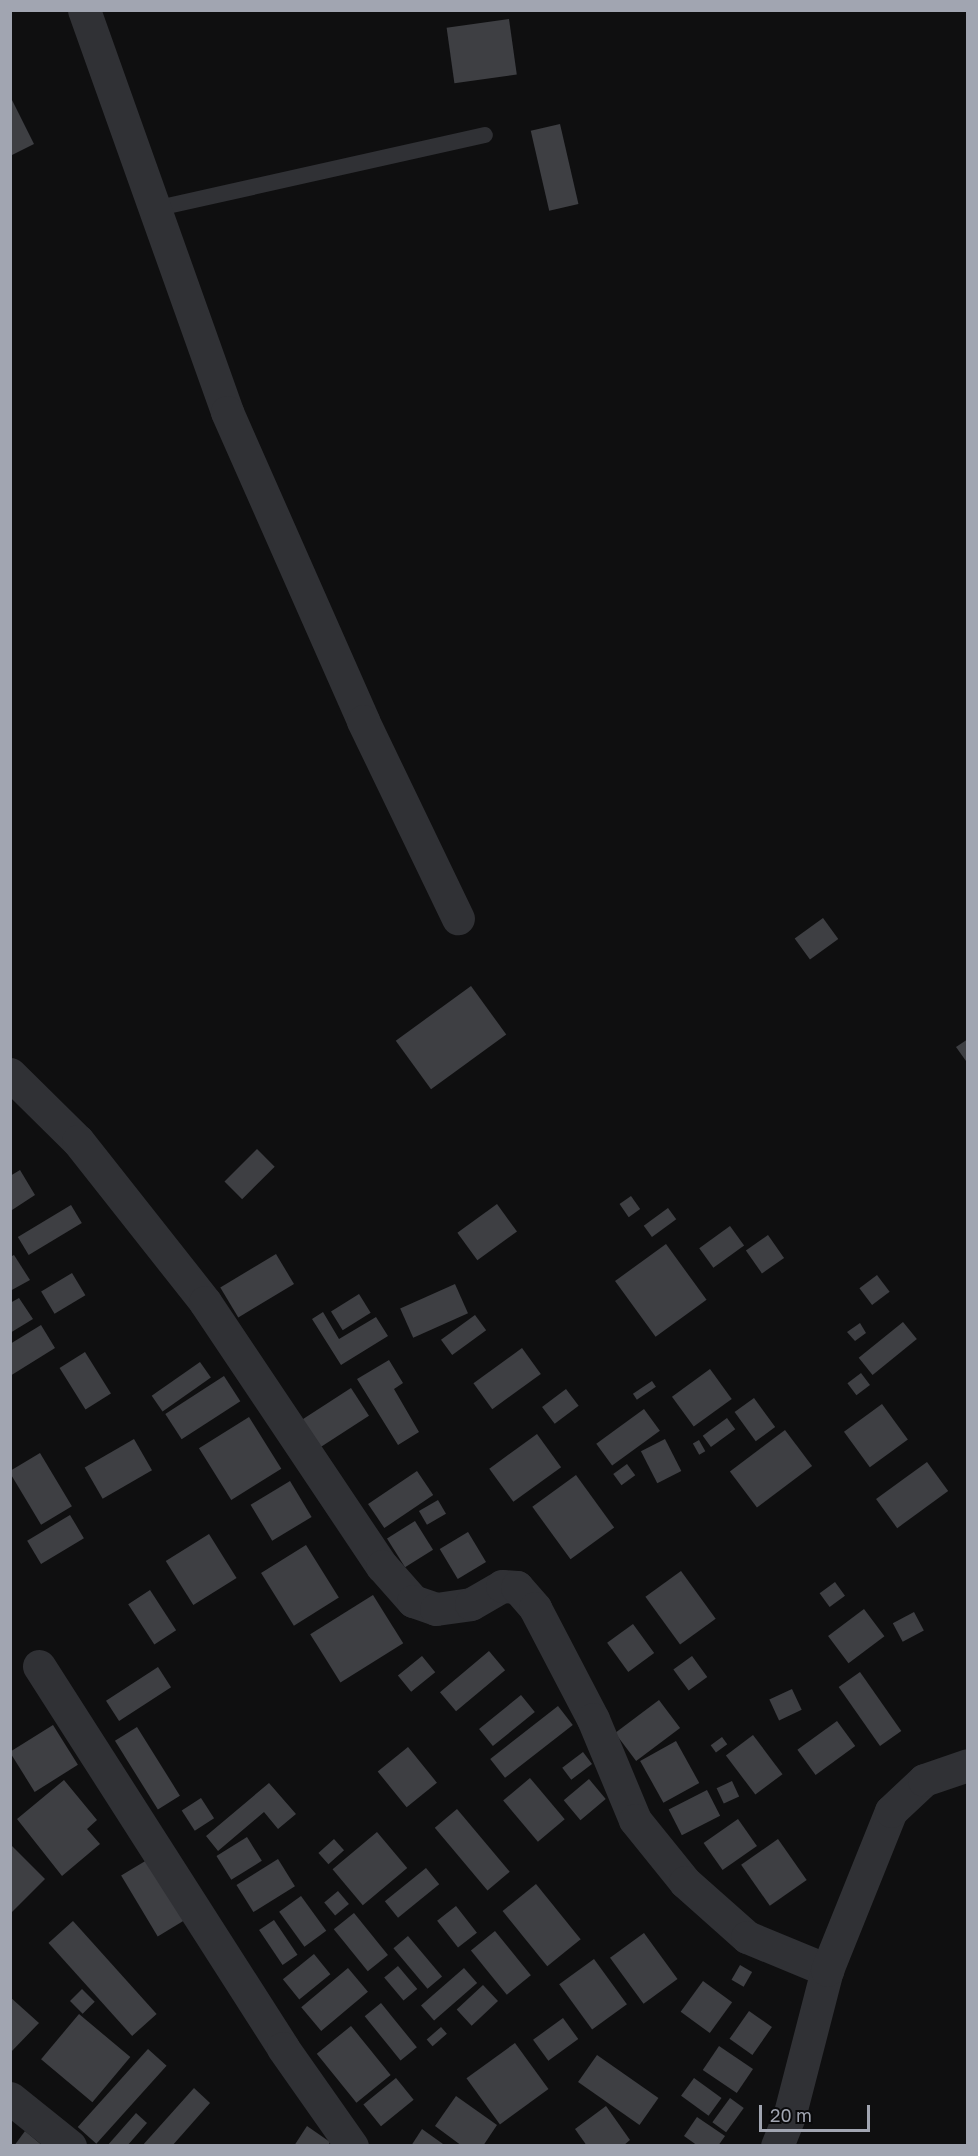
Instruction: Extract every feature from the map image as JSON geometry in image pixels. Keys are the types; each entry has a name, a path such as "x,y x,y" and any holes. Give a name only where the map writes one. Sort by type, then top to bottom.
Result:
{"street":[{"path":"84,10 227,412 363,721 458,918"},
{"path":"10,1074 78,1141 205,1302 382,1566 413,1600 436,1609 471,1604 502,1586 517,1587 535,1608 593,1719 635,1820 685,1882 747,1937 827,1970"},
{"path":"39,1666 283,2048 352,2145"},
{"path":"777,2145 790,2113 827,1970 891,1811 924,1780 968,1765"},
{"path":"10,2098 70,2145"}],"lane":[{"path":"154,209 484,135"}],"building":[{"path":"509,19 517,74 454,83 447,28"},
{"path":"10,96 34,144 10,156"},
{"path":"560,124 578,204 549,211 531,131"},
{"path":"823,918 838,939 810,960 795,939"},
{"path":"471,986 506,1035 431,1089 396,1041"},
{"path":"968,1039 968,1060 966,1061 956,1047"},
{"path":"257,1149 275,1167 242,1199 224,1182"},
{"path":"20,1170 35,1195 12,1210 10,1176"},
{"path":"631,1196 640,1209 629,1217 620,1204"},
{"path":"497,1204 517,1232 477,1260 457,1233"},
{"path":"71,1205 82,1223 29,1255 18,1237"},
{"path":"668,1208 676,1219 652,1237 644,1226"},
{"path":"730,1226 744,1245 713,1268 699,1248"},
{"path":"768,1235 784,1258 762,1273 746,1250"},
{"path":"666,1244 707,1300 656,1337 615,1281"},
{"path":"276,1254 294,1284 238,1317 220,1287"},
{"path":"14,1255 30,1280 10,1291 10,1257"},
{"path":"72,1273 85,1295 55,1314 41,1292"},
{"path":"877,1275 890,1292 872,1305 859,1288"},
{"path":"455,1284 468,1313 413,1338 400,1308"},
{"path":"359,1294 371,1313 343,1330 331,1311"},
{"path":"19,1298 33,1319 10,1333 10,1303"},
{"path":"323,1312 339,1339 376,1317 388,1336 341,1365 312,1319"},
{"path":"475,1315 486,1330 452,1355 441,1340"},
{"path":"903,1322 917,1339 873,1375 859,1358"},
{"path":"860,1323 866,1333 855,1341 847,1332"},
{"path":"41,1325 55,1348 10,1376 10,1344"},
{"path":"522,1348 541,1374 492,1409 473,1383"},
{"path":"85,1352 111,1394 86,1409 60,1368"},
{"path":"389,1360 403,1383 394,1389 419,1432 398,1445 357,1379"},
{"path":"200,1362 211,1378 163,1411 152,1396"},
{"path":"710,1369 732,1399 694,1427 672,1397"},
{"path":"861,1373 870,1385 856,1395 847,1383"},
{"path":"224,1376 240,1401 182,1439 165,1414"},
{"path":"652,1381 656,1387 637,1400 633,1394"},
{"path":"351,1388 369,1416 320,1447 302,1420"},
{"path":"566,1389 579,1406 555,1424 542,1407"},
{"path":"754,1398 775,1427 756,1441 735,1412"},
{"path":"882,1404 908,1440 870,1467 844,1432"},
{"path":"644,1409 660,1431 612,1466 596,1444"},
{"path":"249,1417 281,1469 231,1500 199,1448"},
{"path":"727,1418 735,1429 711,1447 703,1436"},
{"path":"785,1430 812,1466 757,1507 730,1472"},
{"path":"537,1434 561,1467 513,1502 489,1469"},
{"path":"134,1439 152,1470 103,1499 85,1468"},
{"path":"665,1439 681,1471 657,1483 641,1451"},
{"path":"699,1440 705,1451 699,1455 693,1443"},
{"path":"40,1453 72,1506 41,1525 10,1473"},
{"path":"927,1462 948,1491 897,1528 876,1499"},
{"path":"627,1464 635,1475 621,1485 613,1474"},
{"path":"417,1471 433,1495 384,1528 368,1504"},
{"path":"576,1475 614,1528 571,1559 532,1507"},
{"path":"290,1481 312,1517 272,1541 251,1505"},
{"path":"438,1500 446,1514 427,1525 419,1511"},
{"path":"70,1515 84,1538 41,1564 27,1541"},
{"path":"415,1521 433,1550 405,1567 387,1538"},
{"path":"468,1532 486,1562 458,1579 440,1549"},
{"path":"209,1534 237,1578 193,1605 166,1561"},
{"path":"306,1545 339,1598 294,1626 261,1573"},
{"path":"681,1571 716,1619 680,1645 645,1597"},
{"path":"835,1582 845,1596 830,1607 820,1593"},
{"path":"150,1590 176,1630 154,1644 128,1604"},
{"path":"373,1595 403,1643 340,1683 310,1634"},
{"path":"864,1609 884,1636 849,1663 828,1636"},
{"path":"914,1612 924,1631 903,1642 893,1623"},
{"path":"633,1624 654,1653 628,1672 607,1643"},
{"path":"489,1651 505,1670 456,1711 440,1692"},
{"path":"422,1656 435,1672 411,1692 398,1676"},
{"path":"692,1656 707,1677 689,1691 673,1670"},
{"path":"158,1667 171,1687 119,1721 106,1701"},
{"path":"860,1672 901,1731 880,1746 839,1687"},
{"path":"792,1689 802,1710 779,1720 769,1700"},
{"path":"521,1695 535,1712 493,1746 479,1729"},
{"path":"659,1700 680,1728 636,1761 615,1733"},
{"path":"558,1706 573,1725 505,1778 490,1759"},
{"path":"837,1721 855,1746 816,1775 797,1750"},
{"path":"53,1725 78,1765 35,1792 10,1752"},
{"path":"137,1727 180,1796 158,1809 115,1741"},
{"path":"753,1735 782,1774 755,1795 726,1755"},
{"path":"722,1737 727,1744 716,1753 711,1745"},
{"path":"676,1741 699,1783 663,1803 640,1761"},
{"path":"408,1747 437,1783 407,1807 378,1772"},
{"path":"583,1752 592,1764 571,1780 562,1768"},
{"path":"530,1778 565,1819 538,1842 503,1800"},
{"path":"589,1779 606,1799 580,1820 564,1800"},
{"path":"64,1780 97,1820 87,1829 100,1844 62,1876 17,1819"},
{"path":"732,1781 739,1796 724,1804 717,1788"},
{"path":"269,1783 296,1814 278,1829 264,1812 218,1851 206,1836"},
{"path":"707,1790 720,1816 682,1835 669,1810"},
{"path":"201,1798 214,1818 195,1831 182,1811"},
{"path":"457,1809 510,1872 487,1890 435,1828"},
{"path":"738,1819 757,1846 723,1870 704,1843"},
{"path":"377,1832 407,1868 363,1905 333,1869"},
{"path":"247,1837 262,1861 231,1880 216,1856"},
{"path":"334,1839 344,1850 328,1864 318,1853"},
{"path":"778,1839 807,1880 770,1906 741,1865"},
{"path":"10,1844 45,1879 10,1914"},
{"path":"152,1857 189,1918 158,1936 121,1876"},
{"path":"278,1859 295,1886 253,1912 236,1885"},
{"path":"426,1868 439,1884 398,1918 385,1901"},
{"path":"536,1884 581,1939 547,1966 503,1911"},
{"path":"338,1891 349,1904 335,1916 324,1903"},
{"path":"301,1896 326,1931 304,1947 279,1912"},
{"path":"456,1906 477,1933 458,1948 437,1921"},
{"path":"354,1913 388,1955 368,1971 334,1929"},
{"path":"274,1920 297,1955 283,1965 259,1930"},
{"path":"73,1921 157,2014 132,2036 48,1943"},
{"path":"495,1931 531,1975 507,1995 471,1951"},
{"path":"644,1933 678,1979 644,2004 610,1958"},
{"path":"408,1936 442,1977 428,1989 393,1948"},
{"path":"314,1954 330,1974 299,1999 283,1979"},
{"path":"594,1959 627,2004 592,2030 559,1984"},
{"path":"740,1965 752,1972 744,1987 732,1980"},
{"path":"398,1966 417,1989 403,2001 384,1978"},
{"path":"348,1968 368,1992 321,2031 301,2007"},
{"path":"464,1968 477,1983 434,2020 421,2005"},
{"path":"703,1981 732,2002 710,2033 681,2012"},
{"path":"483,1985 498,2001 472,2026 457,2010"},
{"path":"82,1989 95,2002 83,2014 70,2001"},
{"path":"10,1997 39,2023 10,2053"},
{"path":"381,2003 417,2047 401,2061 365,2016"},
{"path":"749,2011 772,2027 752,2055 729,2039"},
{"path":"79,2014 130,2057 92,2102 41,2059"},
{"path":"563,2018 578,2039 548,2061 533,2040"},
{"path":"351,2026 391,2075 356,2103 317,2054"},
{"path":"441,2027 447,2034 433,2046 427,2039"},
{"path":"515,2043 549,2089 500,2124 466,2078"},
{"path":"719,2046 753,2069 737,2093 703,2070"},
{"path":"148,2049 167,2066 96,2144 78,2127"},
{"path":"597,2055 658,2098 640,2125 578,2082"},
{"path":"396,2078 414,2100 381,2126 363,2104"},
{"path":"694,2078 722,2098 709,2116 681,2096"},
{"path":"194,2088 210,2103 172,2146 142,2146"},
{"path":"456,2096 497,2125 483,2146 462,2146 435,2126"},
{"path":"730,2098 744,2108 726,2132 712,2122"},
{"path":"606,2106 630,2140 623,2146 587,2146 575,2129"},
{"path":"136,2113 147,2123 127,2146 107,2146"},
{"path":"697,2117 725,2136 718,2146 698,2146 684,2136"},
{"path":"307,2126 330,2142 328,2146 294,2146"},
{"path":"422,2129 443,2144 442,2146 411,2146"},
{"path":"25,2131 43,2146 14,2146"}]}
